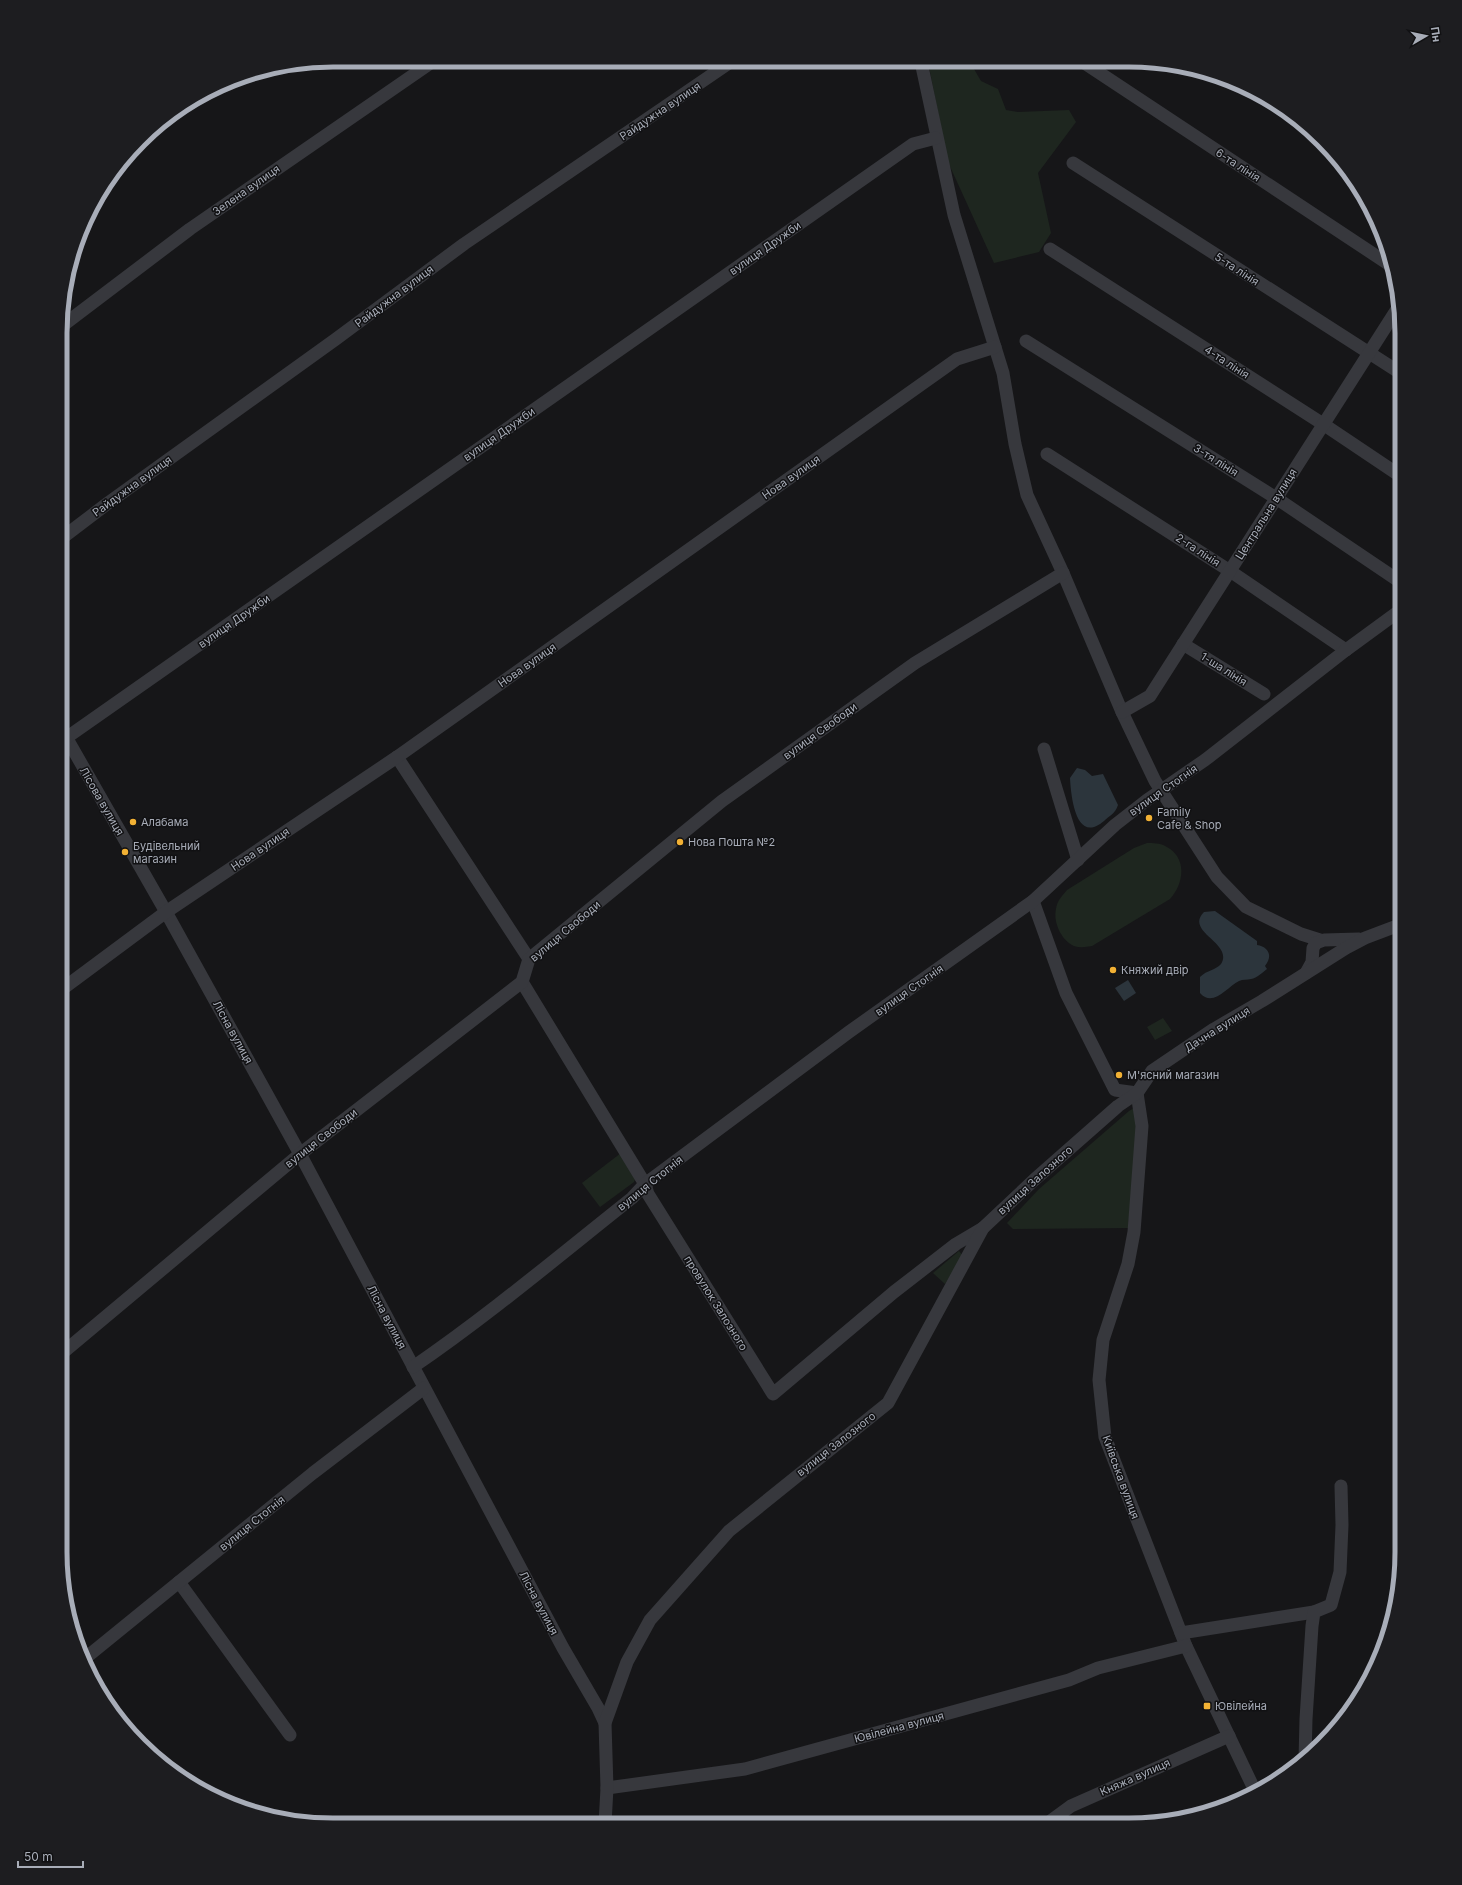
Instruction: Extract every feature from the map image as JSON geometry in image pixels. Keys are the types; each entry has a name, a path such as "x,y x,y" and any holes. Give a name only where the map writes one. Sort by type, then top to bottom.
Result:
{"street":[{"name":"Зелена вулиця","path":"68,322 190,229 424,67"},
{"name":"Райдужна вулиця","path":"67,534 464,244 723,67"},
{"path":"922,67 936,138 954,215 1003,373 1015,444 1027,495 1063,573 1122,712 1161,791 1217,877 1246,908 1301,934 1324,941 1334,948 1333,956 1328,960 1319,960 1313,954 1306,938 1301,934"},
{"name":"6-та лінія","path":"1091,67 1385,262"},
{"name":"вулиця Дружби","path":"67,732 913,144 936,138"},
{"name":"5-та лінія","path":"1073,163 1395,370"},
{"name":"4-та лінія","path":"1050,250 1324,424 1395,472"},
{"name":"Центральна вулиця","path":"1122,712 1150,696 1394,313"},
{"name":"3-тя лінія","path":"1026,341 1276,498 1395,578"},
{"name":"Нова вулиця","path":"67,986 166,912 397,757 957,359 995,347"},
{"name":"2-га лінія","path":"1047,454 1230,571 1346,650"},
{"name":"вулиця Свободи","path":"67,1349 300,1154 522,982 529,959 722,801 915,663 1063,573"},
{"name":"вулиця Стогнія","path":"413,1367 455,1338 506,1299 632,1198 645,1184 849,1032 1033,901 1115,825 1147,800 1205,760 1346,650 1395,614"},
{"name":"1-ша лінія","path":"1183,644 1264,694"},
{"name":"Лісова вулиця","path":"67,739 166,912"},
{"path":"1044,750 1078,860"},
{"path":"397,757 529,959"},
{"path":"1033,901 1066,993 1115,1090 1137,1093"},
{"name":"Лісна вулиця","path":"166,912 300,1154 563,1648 598,1708 605,1723"},
{"path":"1306,973 1316,943 1365,938 1395,927"},
{"name":"Дачна вулиця","path":"1137,1093 1152,1071 1214,1029 1365,938"},
{"name":"провулок Залозного","path":"522,982 645,1184 648,1194 773,1394 894,1292 956,1244 983,1228"},
{"name":"вулиця Залозного","path":"605,1818 607,1788 605,1723 627,1662 650,1620 729,1531 888,1403 983,1228 1034,1180 1118,1106 1137,1093"},
{"name":"Київська вулиця","path":"1137,1093 1142,1126 1134,1232 1128,1264 1103,1340 1099,1380 1105,1437 1186,1646 1253,1787"},
{"name":"вулиця Стогнія","path":"88,1656 313,1473 424,1388"},
{"path":"1181,1634 1314,1612 1331,1605 1340,1572 1342,1525 1341,1486"},
{"path":"179,1582 290,1735"},
{"path":"1305,1752 1308,1664 1314,1612"},
{"name":"Ювілейна вулиця","path":"607,1788 745,1769 1069,1680 1098,1668 1186,1646"},
{"name":"Княжа вулиця","path":"1054,1818 1071,1806 1229,1736"}],"shaded area":[{"path":"929,67 975,67 974,69 981,81 998,89 1006,110 1018,112 1069,110 1076,122 1038,173 1051,233 1039,252 994,263 948,162"},
{"path":"1077,768 1085,770 1092,776 1103,774 1118,805 1112,814 1095,827 1087,827 1081,823 1077,816 1072,796 1070,778"},
{"path":"1147,843 1165,846 1177,857 1180,864 1181,879 1175,893 1170,899 1092,946 1078,947 1065,940 1057,925 1055,914 1059,901 1067,890 1134,848"},
{"path":"1215,911 1257,941 1257,945 1267,950 1269,959 1265,966 1267,969 1260,975 1239,981 1220,995 1210,998 1205,997 1200,993 1200,977 1219,966 1223,957 1221,950 1200,926 1200,919 1204,912"},
{"path":"1128,980 1136,993 1124,1001 1115,988"},
{"path":"1163,1018 1172,1031 1155,1040 1147,1027"},
{"path":"1134,1108 1139,1112 1128,1228 1013,1229 1007,1223 1039,1189"},
{"path":"621,1153 636,1176 634,1182 600,1207 582,1183"},
{"path":"959,1251 963,1256 945,1284 933,1273"}],"place":[{"name":"Family Cafe & Shop","path":"1149,818"},
{"name":"Алабама","path":"133,822"},
{"name":"Нова Пошта №2","path":"680,842"},
{"name":"Будівельний магазин","path":"125,852"},
{"name":"Княжий двір","path":"1113,970"},
{"name":"М'ясний магазин","path":"1119,1075"},
{"name":"Ювілейна","path":"1207,1706"}]}
